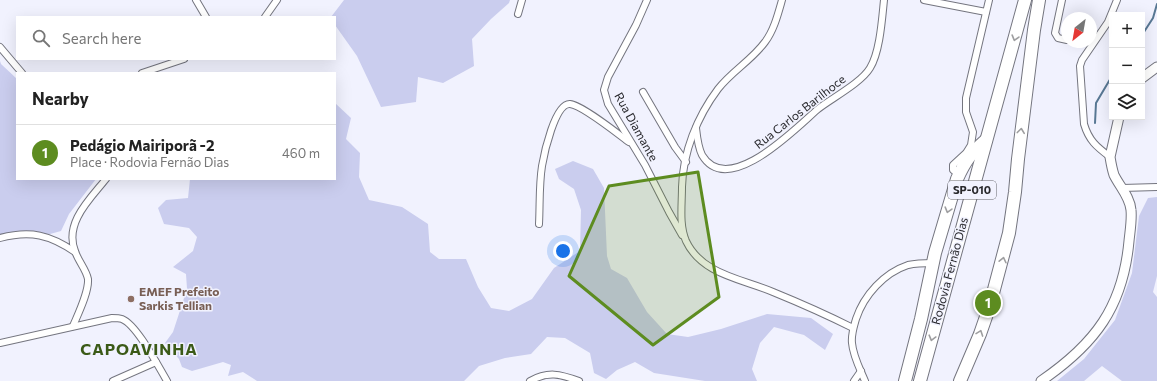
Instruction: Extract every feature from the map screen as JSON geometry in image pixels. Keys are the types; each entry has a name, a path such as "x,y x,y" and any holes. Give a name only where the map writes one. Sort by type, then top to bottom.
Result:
{"highway":[{"name":"Rodovia Fernão Dias","path":"920,381 1025,0"},
{"name":"SP-010","path":"992,297 1009,233 1039,0"},
{"path":"905,381 922,318 933,263 959,175 971,154 986,140"},
{"path":"960,381 988,310"}],"street":[{"path":"196,0 205,16"},
{"path":"267,16 277,0"},
{"path":"518,14 522,0"},
{"name":"Rua Diamante","path":"647,0 636,25 608,77 604,90 608,104 645,165 686,242 702,261 714,270 806,305 853,328"},
{"path":"686,242 683,230 682,214 683,183 690,141 696,127 718,89 760,49 766,41 778,16 782,0"},
{"name":"Rua Carlos Barilhoce","path":"696,127 702,155 712,165 720,168 734,168 744,165 769,152 818,109 860,80 870,68 876,52 884,0"},
{"path":"924,0 986,12"},
{"path":"959,175 953,170 953,165 966,153 971,145 973,132 966,112 966,98 989,0"},
{"path":"1061,39 1058,38 1055,33 1062,0"},
{"path":"1110,157 1092,142 1084,124 1080,66 1082,60 1108,22 1117,0"},
{"path":"0,47 21,72"},
{"path":"145,72 181,60"},
{"path":"1145,76 1157,67"},
{"path":"643,92 675,147 686,162"},
{"path":"539,224 542,166 556,116 566,104 576,106 591,114 634,146"},
{"path":"1041,381 1085,346 1103,322 1118,293 1127,258 1131,220 1129,200 1114,175 1110,157 1118,120"},
{"path":"73,326 85,296 88,280 75,252 72,238 75,222 84,207 105,180"},
{"path":"1122,188 1157,187"},
{"path":"0,238 25,234 44,236 54,239 75,252"},
{"path":"865,381 855,357 851,342 853,328 864,301 878,284 898,269 907,266 933,263"},
{"path":"0,343 112,318 122,319 140,338 167,381"},
{"path":"113,381 156,362"},
{"path":"854,381 861,371"},
{"path":"530,381 542,375 549,374 557,374 579,381"}],"highlighted area":[{"path":"698,172 719,297 653,345 569,276 609,186"}],"shaded area":[{"path":"344,0 510,0 509,3 472,39 474,66 443,83 418,77 416,102 381,107 357,56 336,26 336,16 332,16"},
{"path":"0,61 1,64 16,78 16,180 95,180 69,214 61,231 50,234 23,233 0,236"},
{"path":"336,104 351,118 346,139 360,153 359,177 369,200 402,207 428,224 430,252 439,259 466,259 478,287 491,308 509,311 532,299 554,268 580,251 581,210 574,189 559,179 555,169 573,161 593,169 604,188 607,256 611,269 627,278 647,312 667,334 688,337 721,329 767,314 811,318 833,334 825,350 804,335 774,327 760,343 752,369 757,381 705,381 654,373 635,362 617,370 606,379 594,373 590,353 565,338 547,337 531,354 505,358 479,366 464,381 257,381 243,372 228,376 231,365 223,362 192,371 182,367 179,359 165,343 173,332 187,289 186,274 173,267 193,251 197,237 189,228 164,224 158,208 166,200 188,198 190,180 336,180"},
{"path":"1157,197 1157,276 1153,292 1157,297 1157,381 1122,381 1102,366 1084,381 1057,381 1084,359 1115,320 1132,273 1139,216 1148,198"}],"waterway":[{"path":"1145,30 1153,18 1157,4"},
{"path":"1095,123 1096,103 1109,81"}],"place":[{"name":"EMEF Prefeito Sarkis Tellian","path":"131,299"},
{"name":"Pedágio Mairiporã -2","path":"988,303"}],"district":[{"name":"CAPOAVINHA","path":"139,349"}]}
